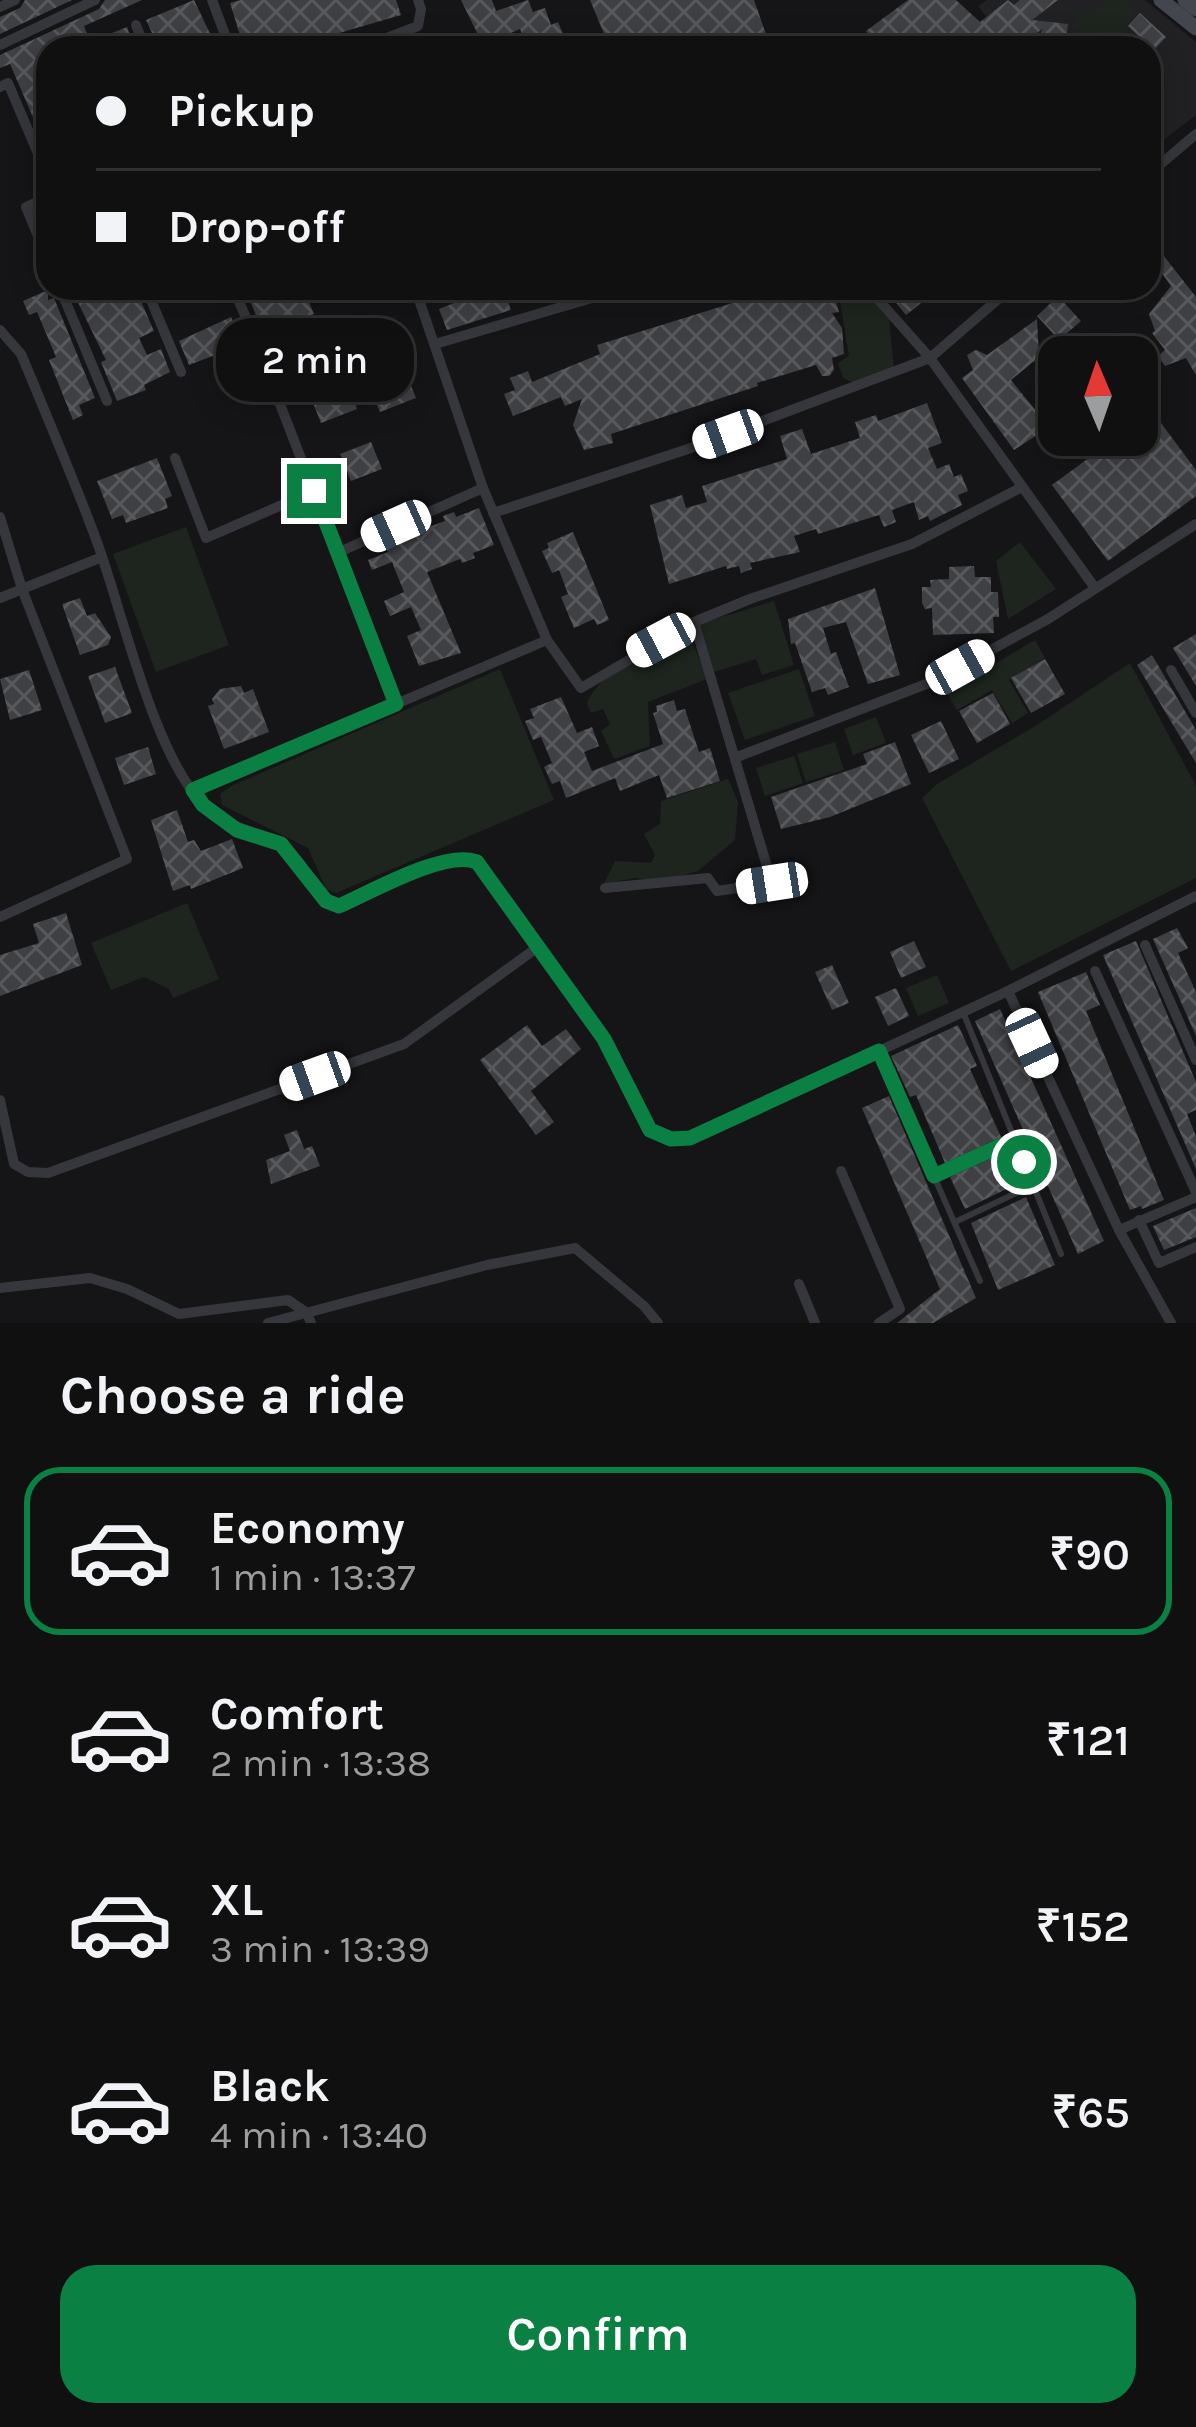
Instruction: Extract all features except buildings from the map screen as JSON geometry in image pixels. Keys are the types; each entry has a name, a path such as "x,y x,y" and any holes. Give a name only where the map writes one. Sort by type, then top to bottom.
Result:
{"street":[{"path":"0,7 15,0"},
{"path":"0,45 95,0"},
{"path":"212,0 226,36"},
{"path":"392,36 418,26 418,0"},
{"path":"1161,0 1196,28"},
{"path":"1186,0 1196,9"},
{"path":"136,26 140,36"},
{"path":"0,88 8,83 36,149"},
{"path":"1161,164 1196,134"},
{"path":"36,202 26,207 36,231"},
{"path":"65,300 107,401"},
{"path":"151,300 181,372"},
{"path":"238,300 254,336"},
{"path":"419,300 483,488 547,640 581,688 694,622 912,544 1022,487"},
{"path":"435,344 585,300"},
{"path":"879,300 930,358 1096,588"},
{"path":"494,512 688,448 930,358 997,300"},
{"path":"0,330 21,354 102,557 158,725 203,805 237,830 281,844 326,901 339,906 440,862 470,858 477,862 604,1039 650,1130 671,1139 690,1138 1008,991 1196,896"},
{"path":"278,399 396,704"},
{"path":"175,458 206,538 314,491"},
{"path":"338,553 483,488"},
{"path":"0,517 22,589 127,859 0,917"},
{"path":"737,757 934,681 1196,524"},
{"path":"0,598 102,557"},
{"path":"605,888 708,878 717,891 772,883 694,622"},
{"path":"193,790 547,640"},
{"path":"1171,670 1196,713"},
{"path":"1145,946 1196,1060"},
{"path":"0,1100 14,1164 28,1172 48,1173 404,1044 538,947"},
{"path":"1095,971 1196,1194 1118,1230"},
{"path":"1008,991 1118,1230 1171,1323"},
{"path":"841,1171 900,1309 879,1323"},
{"path":"1139,1220 1159,1263 1196,1246"},
{"path":"268,1323 309,1318 487,1265 575,1248 658,1323"},
{"path":"0,1288 90,1278 127,1288 179,1314 288,1300 309,1318"},
{"path":"799,1284 815,1323"}],"lane":[{"path":"963,1012 1061,1253"},
{"path":"879,1051 980,1282"},
{"path":"934,1176 1015,1139"},
{"path":"955,1222 1033,1185"}],"shaded area":[{"path":"987,0 1145,0 1196,42 1196,115 1161,142 1161,36 1001,36 978,6"},
{"path":"1109,0 1126,0 1136,12 1125,26 1134,36 1078,36 1078,13 1102,7"},
{"path":"840,300 872,300 889,319 894,370 856,384 843,378 838,363 849,356"},
{"path":"186,527 229,645 156,672 113,554"},
{"path":"1020,542 1056,589 1008,619 996,561"},
{"path":"774,601 794,665 762,675 756,659 714,672 699,624"},
{"path":"690,636 707,679 648,702 650,746 614,759 601,731 610,724 603,709 591,713 587,704 593,692 631,661"},
{"path":"1035,640 1045,658 1009,680 1028,713 1012,723 992,690 957,710 946,692"},
{"path":"1130,663 1196,786 1196,878 1011,971 922,798"},
{"path":"500,669 554,800 336,893 326,889 308,848 222,805 220,794 231,786"},
{"path":"799,669 815,716 745,740 728,693"},
{"path":"876,717 886,743 853,755 844,729"},
{"path":"835,742 844,770 806,782 797,754"},
{"path":"794,756 803,783 765,796 756,768"},
{"path":"728,779 738,802 735,840 698,871 665,881 635,878 604,884 615,861 651,863 655,855 644,834 660,824 661,801"},
{"path":"187,903 219,979 173,998 169,989 144,977 111,990 91,943"},
{"path":"937,975 949,1003 918,1016 906,988"}],"route":[{"path":"314,491 396,704 193,790 203,805 237,830 281,844 326,901 339,906 440,862 458,857 477,862 604,1039 650,1130 671,1139 690,1138 879,1051 934,1176 1015,1139 1024,1162"}]}
